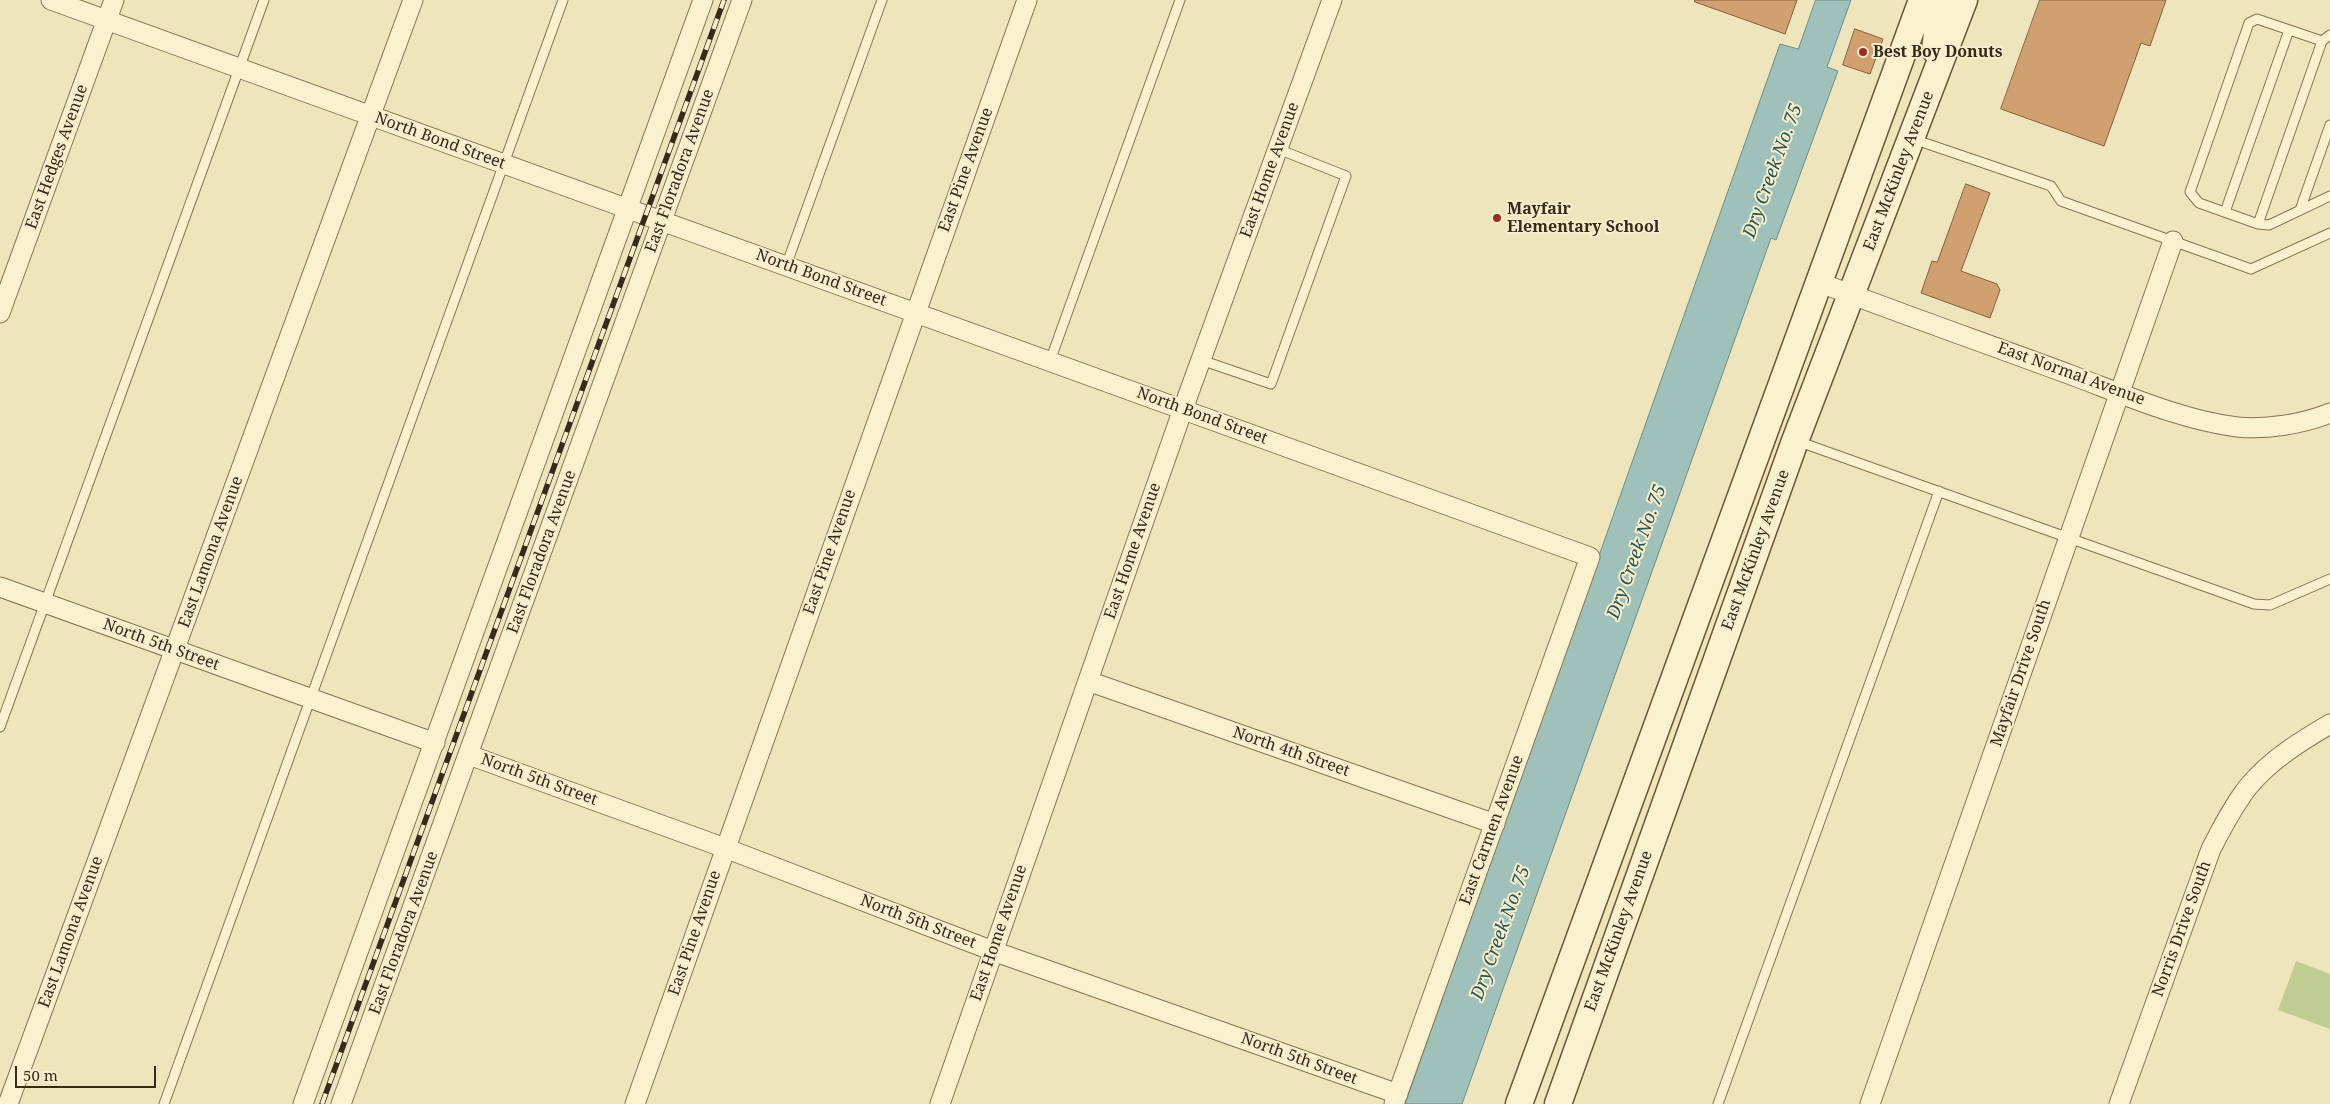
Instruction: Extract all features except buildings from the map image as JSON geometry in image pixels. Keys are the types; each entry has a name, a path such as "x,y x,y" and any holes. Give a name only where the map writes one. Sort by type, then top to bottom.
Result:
{"main road":[{"name":"East McKinley Avenue","path":"1519,1104 1922,0"},
{"path":"1931,86 1940,0"},
{"name":"East McKinley Avenue","path":"1558,1104 1795,441 1964,0"}],"street":[{"name":"North Bond Street","path":"51,0 1590,557"},
{"name":"East Hedges Avenue","path":"0,313 114,0"},
{"name":"East Lamona Avenue","path":"8,1104 413,0"},
{"path":"303,1104 703,0"},
{"name":"East Floradora Avenue","path":"341,1104 742,0"},
{"name":"East Pine Avenue","path":"635,1104 1027,0"},
{"name":"East Home Avenue","path":"940,1104 1183,409 1332,0"},
{"name":"Mayfair Drive South","path":"1870,1104 2173,242"},
{"name":"East Normal Avenue","path":"1818,282 2206,422 2239,427 2280,425 2318,418 2330,413"},
{"name":"East Carmen Avenue","path":"1396,1099 1590,557"},
{"name":"North 5th Street","path":"0,587 435,743"},
{"name":"North 4th Street","path":"1088,681 1495,824"},
{"name":"Norris Drive South","path":"2119,1104 2211,849 2229,814 2248,786 2268,766 2303,740 2330,724"},
{"name":"North 5th Street","path":"469,755 725,848 993,950 1396,1099"}],"lane":[{"path":"0,728 264,0"},
{"path":"164,1104 563,0"},
{"path":"786,266 882,0"},
{"path":"1050,361 1180,0"},
{"path":"2322,41 2258,20 2249,23 2190,192 2198,202 2258,224 2269,225 2330,196"},
{"path":"2225,212 2289,30"},
{"path":"2258,224 2322,41 2330,35"},
{"path":"2300,210 2330,125"},
{"path":"1911,138 2051,186 2061,201 2252,269 2330,233"},
{"path":"1201,360 1270,384 1274,375 1346,176 1278,148"},
{"path":"1795,441 2254,604 2270,605 2330,579"},
{"path":"1718,1104 1939,491"}],"green space":[{"path":"2296,961 2330,974 2330,1029 2278,1010"}],"water":[{"name":"Dry Creek No. 75","path":"1816,0 1851,0 1827,67 1838,71 1776,240 1771,238 1462,1104 1405,1104 1780,44 1798,49"}],"railway":[{"path":"322,1104 724,0"}],"place":[{"name":"Best Boy Donuts","path":"1863,52"},
{"name":"Mayfair Elementary School","path":"1497,218"}]}
